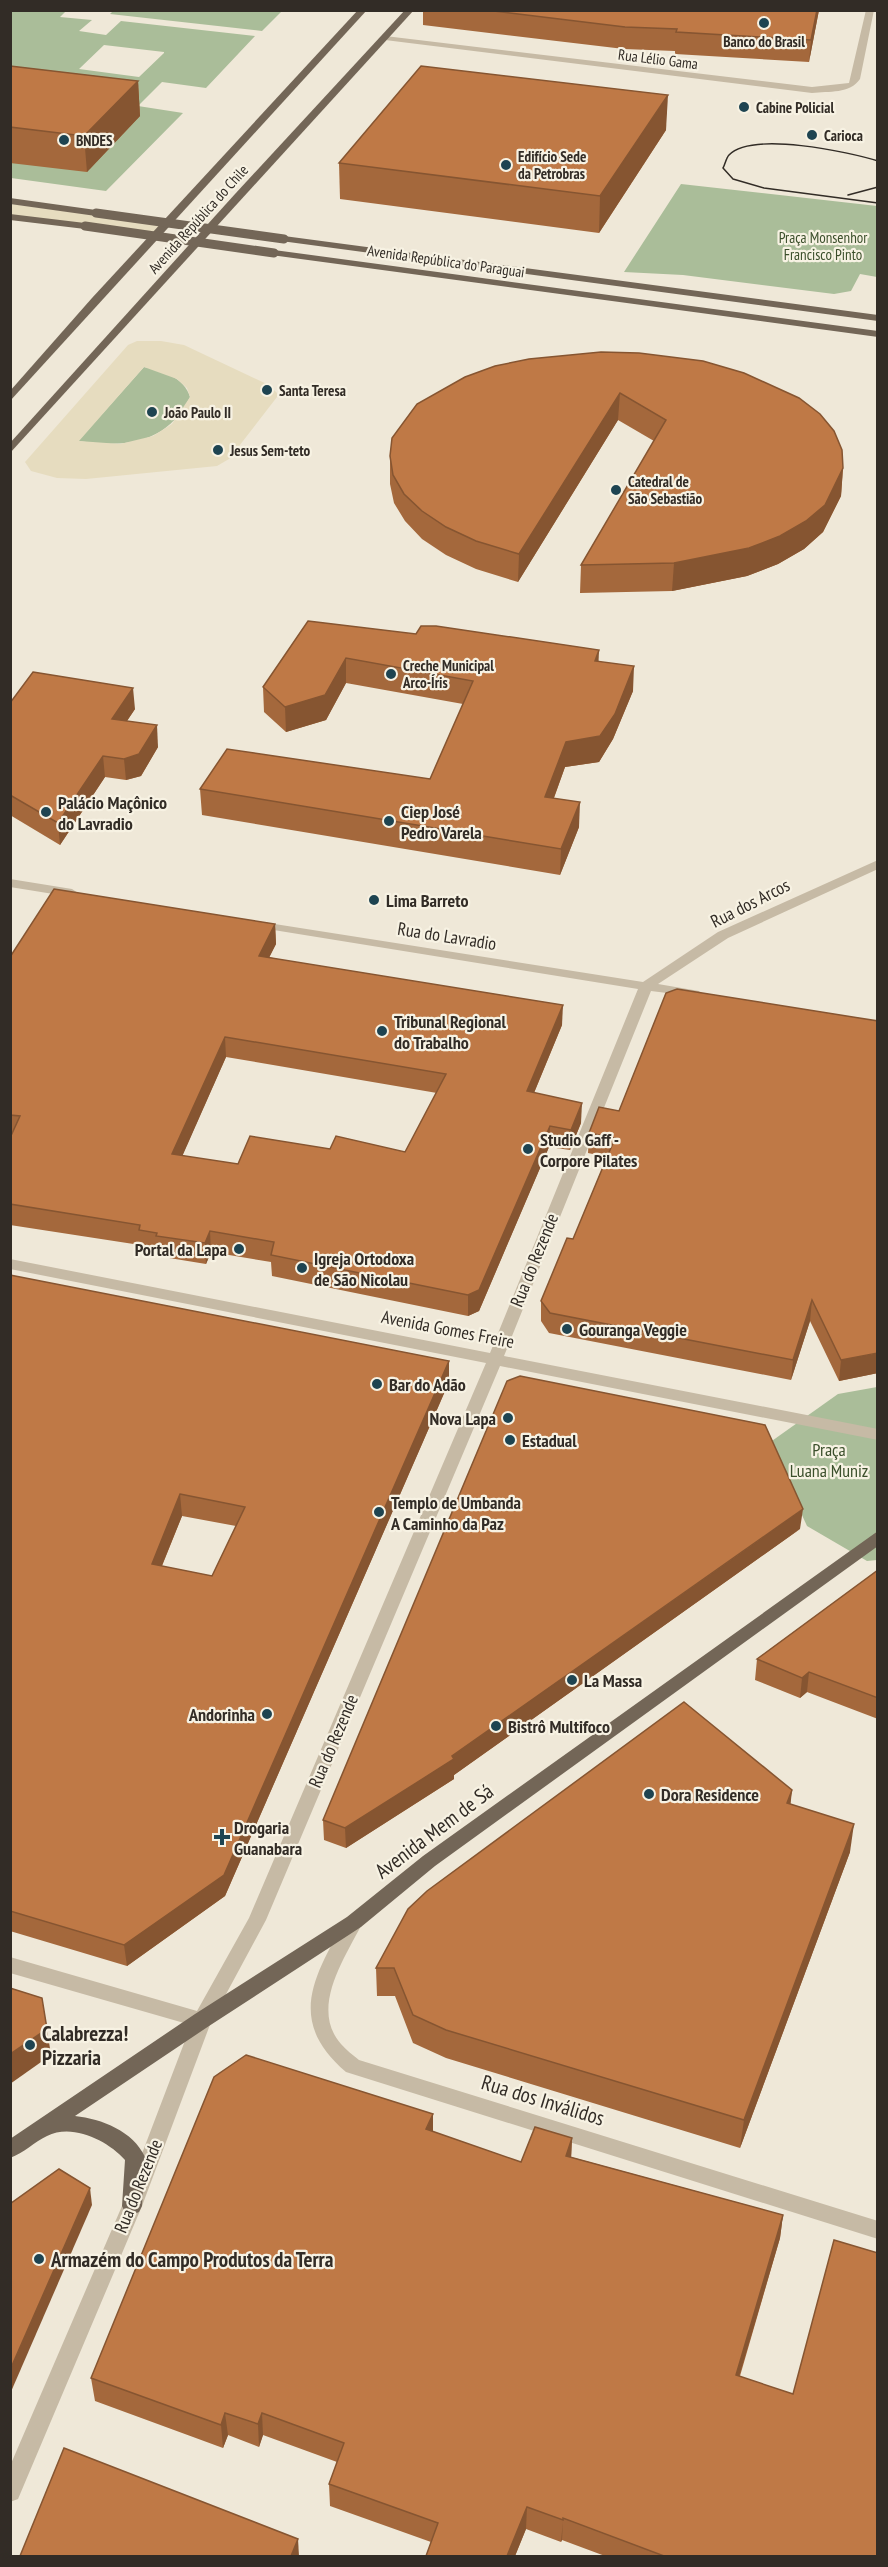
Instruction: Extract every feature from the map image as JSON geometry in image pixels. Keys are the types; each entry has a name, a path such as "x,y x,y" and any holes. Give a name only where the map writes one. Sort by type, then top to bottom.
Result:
{"main road":[{"name":"Avenida República do Chile","path":"10,398 96,300 363,10"},
{"name":"Avenida República do Chile","path":"10,450 238,196 410,10"},
{"name":"Avenida República do Paraguai","path":"10,201 878,318"},
{"name":"Avenida República do Paraguai","path":"10,217 878,334"},
{"name":"Avenida Mem de Sá","path":"10,2150 202,2020 354,1922 429,1861 878,1537"},
{"path":"42,2127 71,2123 92,2126 124,2143 135,2157 132,2206"}],"street":[{"name":"Rua Lélio Gama","path":"385,38 828,91 852,85 856,79 870,10"},
{"name":"Rua dos Arcos","path":"646,986 723,935 878,864"},
{"path":"10,884 85,895"},
{"name":"Rua do Lavradio","path":"237,920 704,995"},
{"name":"Rua do Rezende","path":"10,2492 132,2206 202,2020 257,1920 496,1358 646,986"},
{"name":"Avenida Gomes Freire","path":"10,1264 878,1435"},
{"name":"Rua dos Inválidos","path":"354,1922 328,1970 321,1992 318,2013 325,2040 337,2056 353,2066 878,2230"},
{"path":"10,1965 202,2020"}],"green space":[{"path":"114,10 282,11 262,31 110,14"},
{"path":"10,11 66,11 60,17 92,20 79,31 106,35 121,21 255,36 206,88 162,82 138,106 183,113 106,191 11,178","holes":["104,45 164,52 139,77 79,69"]},
{"name":"Praça Monsenhor Francisco Pinto","path":"681,184 877,206 877,277 860,274 851,291 834,294 683,275 624,272"},
{"path":"144,367 172,376 183,384 190,397 181,413 169,425 143,439 112,444 78,441"},
{"name":"Praça Luana Muniz","path":"877,1387 877,1560 867,1561 807,1526 769,1443 838,1394"}],"shaded area":[{"path":"11,204 162,224 152,234 11,215"},
{"path":"137,341 161,341 184,345 269,385 277,393 277,397 229,459 217,466 86,479 57,478 31,471 25,462 128,345","holes":["144,367 177,379 187,388 190,397 172,424 153,436 120,444 79,441"]}],"building":[{"path":"486,10 817,10 811,40 676,32 677,29 625,27"},
{"path":"10,66 138,81 84,136 10,127"},
{"name":"Edifício Sede da Petrobras","path":"421,66 668,95 600,196 339,163"},
{"name":"Catedral de São Sebastião","path":"601,352 639,353 703,361 744,373 799,398 820,414 834,431 842,450 843,468 825,505 806,521 780,536 749,548 674,563 581,565 666,420 620,393 519,554 476,541 446,527 422,511 404,494 393,475 390,456 392,438 417,404 465,377 495,366 529,359"},
{"path":"308,621 416,634 421,626 436,626 599,650 595,661 634,666 615,714 600,736 566,742 545,797 580,802 561,849 200,789 227,749 430,779 473,681 346,658 325,695 285,707 263,687"},
{"path":"33,672 133,688 112,719 157,725 139,754 124,759 103,756 58,823 10,795 10,703"},
{"path":"54,889 275,924 259,956 563,1005 527,1091 582,1103 571,1130 550,1126 479,1290 468,1295 271,1255 274,1242 210,1231 205,1243 156,1236 157,1233 139,1230 140,1225 10,1204 10,1138 20,1116 10,1115 10,957","holes":["225,1037 446,1074 405,1152 336,1136 330,1149 250,1136 238,1164 172,1154"]},
{"path":"677,989 878,1021 878,1353 841,1360 812,1300 793,1360 550,1313 541,1301 567,1238 573,1239 615,1138 589,1133 599,1107 619,1111 666,993"},
{"path":"10,1275 449,1361 224,1875 124,1945 10,1911","holes":["180,1494 245,1507 212,1576 152,1564"]},
{"path":"520,1376 765,1425 803,1509 452,1756 454,1759 345,1828 323,1820 507,1381"},
{"path":"878,1570 878,1698 809,1672 802,1678 757,1659"},
{"path":"684,1702 792,1790 787,1803 854,1824 744,2120 446,2030 413,2015 394,1968 376,1968 408,1909 427,1891"},
{"path":"10,1988 42,1998 47,2029 10,2054"},
{"path":"246,2055 433,2114 426,2129 521,2162 535,2127 572,2138 566,2156 783,2215 736,2375 793,2394 834,2240 878,2253 878,2556 664,2556 527,2507 507,2556 426,2556 438,2523 329,2484 344,2443 262,2413 258,2424 225,2413 221,2425 91,2378 214,2077"},
{"name":"Armazém do Campo Produtos da Terra","path":"59,2169 90,2188 10,2370 10,2204"},
{"path":"64,2448 298,2539 291,2556 20,2556"}],"tram line":[{"path":"878,161 824,149 779,144 741,148 729,155 723,168 733,179 764,188 878,203"},
{"path":"848,195 878,187"}],"place":[{"name":"Banco do Brasil","path":"764,23"},
{"name":"Cabine Policial","path":"744,107"},
{"name":"Carioca","path":"812,135"},
{"name":"BNDES","path":"64,140"},
{"name":"Edifício Sede da Petrobras","path":"506,165"},
{"name":"Santa Teresa","path":"267,390"},
{"name":"João Paulo II","path":"152,412"},
{"name":"Jesus Sem-teto","path":"218,450"},
{"name":"Catedral de São Sebastião","path":"616,490"},
{"name":"Creche Municipal Arco-Íris","path":"391,674"},
{"name":"Palácio Maçônico do Lavradio","path":"46,812"},
{"name":"Ciep José Pedro Varela","path":"389,821"},
{"name":"Lima Barreto","path":"374,900"},
{"name":"Tribunal Regional do Trabalho","path":"382,1031"},
{"name":"Studio Gaff - Corpore Pilates","path":"528,1149"},
{"name":"Portal da Lapa","path":"239,1249"},
{"name":"Igreja Ortodoxa de São Nicolau","path":"302,1268"},
{"name":"Gouranga Veggie","path":"567,1329"},
{"name":"Bar do Adão","path":"377,1384"},
{"name":"Nova Lapa","path":"508,1418"},
{"name":"Estadual","path":"510,1440"},
{"name":"Templo de Umbanda A Caminho da Paz","path":"379,1512"},
{"name":"La Massa","path":"572,1680"},
{"name":"Andorinha","path":"267,1714"},
{"name":"Bistrô Multifoco","path":"496,1726"},
{"name":"Dora Residence","path":"649,1794"},
{"name":"Drogaria Guanabara","path":"222,1837"},
{"name":"Calabrezza! Pizzaria","path":"30,2045"},
{"name":"Armazém do Campo Produtos da Terra","path":"39,2259"}]}
